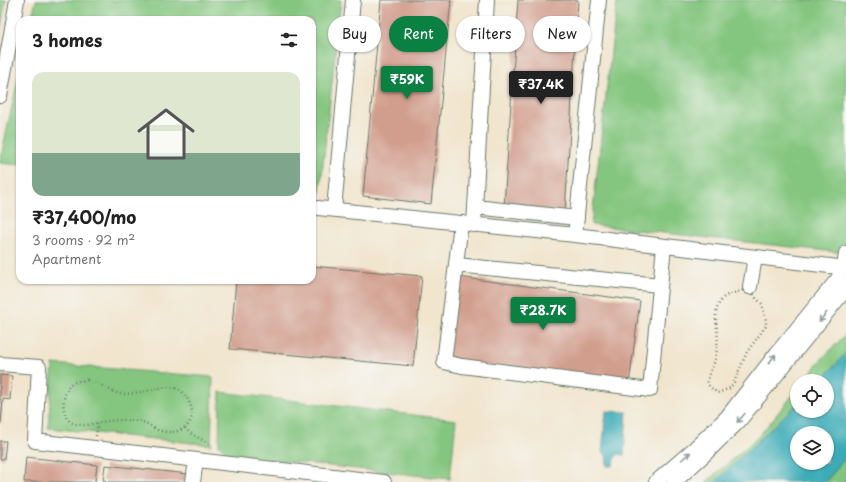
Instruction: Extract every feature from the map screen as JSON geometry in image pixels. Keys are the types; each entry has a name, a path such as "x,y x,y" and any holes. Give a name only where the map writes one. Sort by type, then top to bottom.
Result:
{"street":[{"path":"0,96 17,0"},
{"path":"334,209 353,0"},
{"path":"487,0 475,207 468,224 456,265 444,362 462,366 650,390 664,246"},
{"path":"575,235 599,0"},
{"path":"475,207 576,218"},
{"path":"318,208 575,235 845,268"},
{"path":"656,482 695,448 727,417 837,280 845,268 846,253"},
{"path":"750,287 755,257"},
{"path":"456,265 660,285"},
{"path":"674,482 739,421 841,295 846,286"},
{"path":"0,364 39,367 35,441 196,460 295,477 384,482"},
{"path":"193,482 196,460"}],"path":[{"path":"750,287 755,297 762,304 766,326 747,352 730,388 717,392 711,388 708,383 708,376 715,360 718,342 716,309 726,295 745,290 750,287"},
{"path":"87,380 121,394 167,387 179,390 187,399 193,411 188,426 185,428 172,432 161,432 144,422 118,420 91,424 72,423 67,418 64,411 64,395 70,385 87,380"},
{"path":"185,428 190,433 211,445"}],"green space":[{"path":"0,0 6,0 0,32"},
{"path":"36,0 341,0 339,16 328,16 328,52 335,52 319,201 316,201 316,16 32,16"},
{"path":"617,0 846,0 845,253 591,225"},
{"path":"16,88 16,165 0,163"},
{"path":"846,334 846,353 827,374 810,374"},
{"path":"53,364 213,377 211,445 48,428"},
{"path":"220,392 456,420 450,479 229,455 219,445"},
{"path":"790,398 790,411 715,482 706,482 758,437"},
{"path":"846,456 846,482 825,482 835,471"}],"water":[{"path":"846,353 846,456 825,482 715,482 790,411 790,418 834,418 834,374 827,374"},
{"path":"606,411 627,412 624,455 617,454 613,466 607,466 606,454 602,452"}],"building":[{"path":"381,0 451,0 448,31 448,16 389,16 389,52 446,52 431,204 363,196 376,52 381,52 381,16 380,16"},
{"path":"518,0 578,0 577,16 533,16 533,52 575,52 565,212 504,207 514,52 525,52 525,16 517,16"},
{"path":"316,266 422,276 413,366 230,349 236,284 316,284"},
{"path":"458,277 640,301 629,384 447,361"},
{"path":"0,375 12,376 10,400 3,399 1,424 0,424"},
{"path":"0,441 6,441 4,459 0,459"},
{"path":"26,457 97,465 95,482 24,482"},
{"path":"105,465 189,474 188,482 109,482 103,480"}]}
